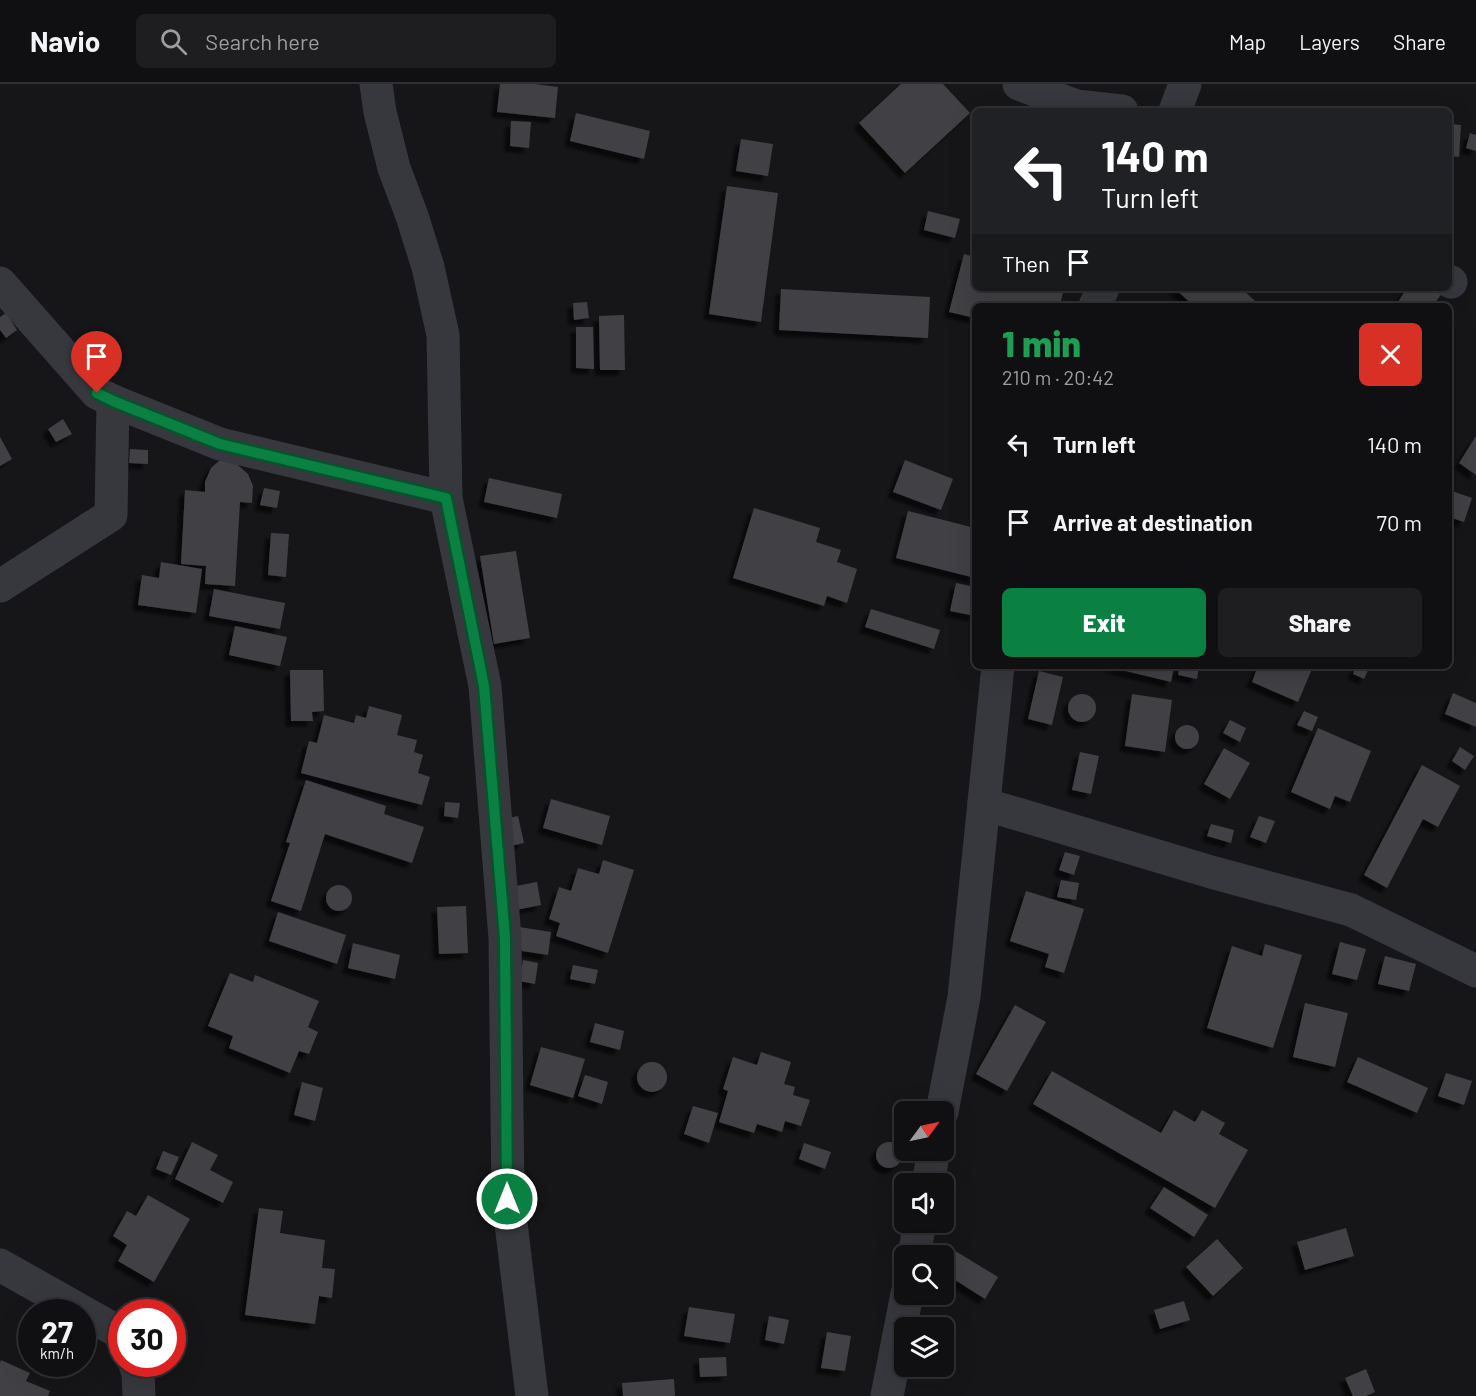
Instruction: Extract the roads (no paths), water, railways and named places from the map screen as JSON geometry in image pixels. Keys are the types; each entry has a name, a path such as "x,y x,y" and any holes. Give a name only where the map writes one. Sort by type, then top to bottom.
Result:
{"street":[{"path":"376,84 380,112 394,168 429,267 443,335 446,498 484,686 505,938 507,1199 532,1396"},
{"path":"1019,84 1076,106 1094,108"},
{"path":"1176,108 1185,84"},
{"path":"1,287 97,393 113,401 220,444 446,498"},
{"path":"0,586 111,515 113,401"},
{"path":"944,1101 964,997 998,669"},
{"path":"984,804 1211,872 1351,910 1476,971"},
{"path":"0,1265 108,1326"},
{"path":"887,1396 904,1305"},
{"path":"138,1377 139,1396"}]}
